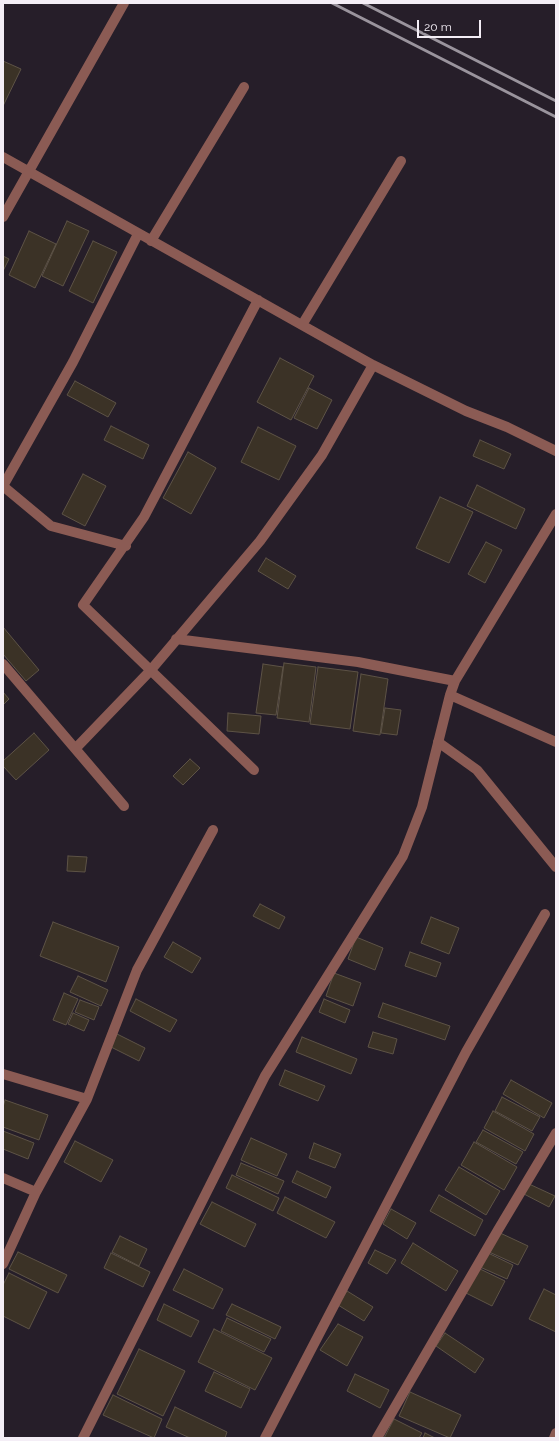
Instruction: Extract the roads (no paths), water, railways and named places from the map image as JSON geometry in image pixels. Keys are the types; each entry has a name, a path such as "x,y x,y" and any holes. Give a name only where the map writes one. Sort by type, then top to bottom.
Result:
{"street":[{"path":"3,218 124,3"},
{"path":"151,242 244,87"},
{"path":"3,157 151,242 374,365 466,412 507,427 556,450"},
{"path":"302,325 401,161"},
{"path":"126,546 51,526 3,486 73,362 138,234"},
{"path":"254,770 83,605 126,546 159,492 258,300"},
{"path":"76,748 150,671 269,529 322,455 374,365"},
{"path":"84,1438 265,1076 403,856 422,807 450,695 455,681 556,514"},
{"path":"176,639 358,662 455,681"},
{"path":"3,664 124,806"},
{"path":"450,695 556,742"},
{"path":"438,742 477,770 556,867"},
{"path":"3,1264 36,1192 87,1099 136,970 213,830"},
{"path":"265,1438 466,1052 545,914"},
{"path":"3,1074 87,1099"},
{"path":"378,1438 502,1223 556,1133"},
{"path":"3,1178 36,1192"},
{"path":"554,1438 556,1433"}],"railway":[{"path":"332,3 556,117"},
{"path":"363,3 556,101"}]}
